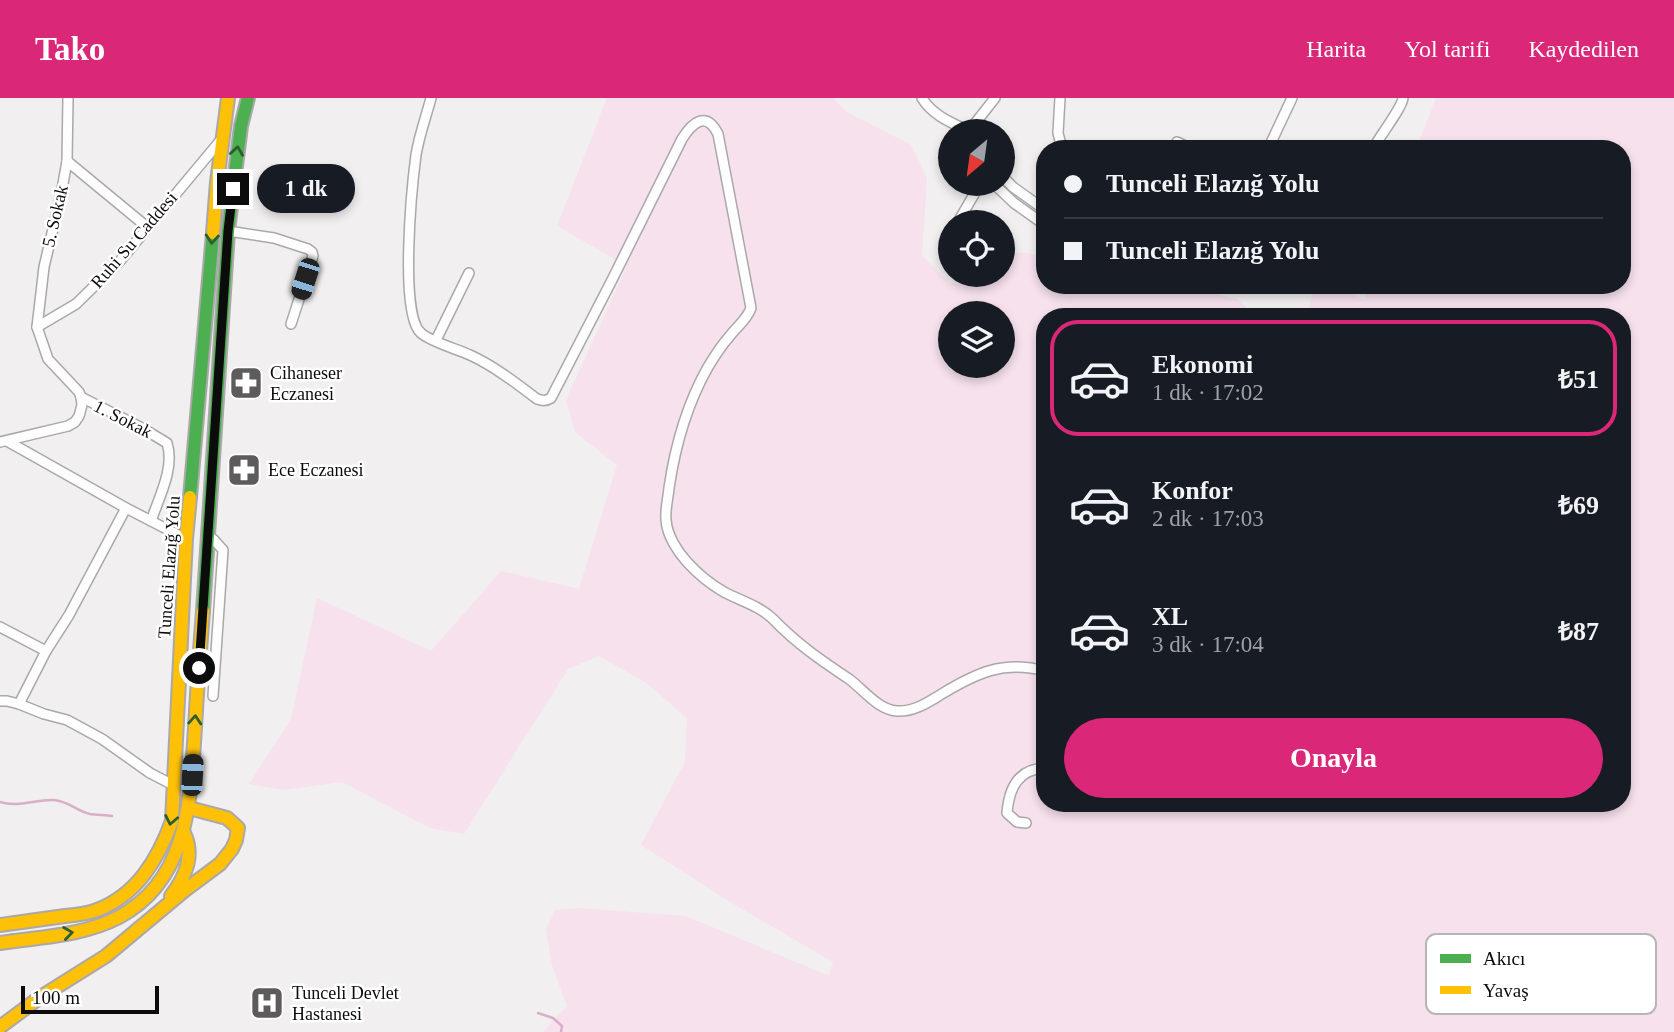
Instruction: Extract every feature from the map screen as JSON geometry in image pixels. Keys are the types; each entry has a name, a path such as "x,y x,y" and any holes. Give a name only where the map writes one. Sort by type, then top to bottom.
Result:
{"main road":[{"name":"Tunceli Elazığ Yolu","path":"0,925 98,910 111,903 134,887 147,873 166,841 172,821 186,539 221,140 228,98"},
{"name":"Tunceli Elazığ Yolu","path":"0,943 80,931 118,918 145,898 158,883 173,860 184,833 189,808 228,231 240,126 248,98"},
{"path":"0,1027 52,989 93,967 230,854 237,841 238,828 226,818 189,808"},
{"path":"0,1018 117,941 173,894 184,878 190,852 189,840 184,833"}],"street":[{"name":"5. Sokak","path":"37,331 44,267 67,161 68,98"},
{"path":"431,98 417,153 409,225 409,285 413,323 422,334 473,356 542,401 551,398 682,139 698,121 713,124 718,134 735,214 751,308 708,368 692,400 683,427 666,508 667,530 675,546 697,573 727,593 763,611 804,649 886,708 896,711 909,710 923,705 974,675 988,670 1004,667 1036,669"},
{"path":"922,98 928,108 944,119"},
{"path":"978,119 995,98"},
{"path":"1060,98 1060,140"},
{"path":"1272,140 1292,98"},
{"path":"1378,140 1402,104 1403,98"},
{"name":"Ruhi Su Caddesi","path":"37,331 76,304 120,261 221,140"},
{"path":"67,161 147,227"},
{"path":"1015,188 1036,204"},
{"path":"1007,196 1036,219"},
{"path":"228,231 274,238 308,248 312,252 291,324"},
{"path":"436,340 469,273"},
{"path":"4,442 75,422 81,411 79,392 48,359 37,331"},
{"name":"1. Sokak","path":"81,397 167,443 170,457 166,477 151,521"},
{"path":"4,442 186,539"},
{"path":"19,704 126,508"},
{"path":"207,535 223,550 213,696"},
{"path":"0,626 46,651"},
{"path":"0,701 19,704 67,720 102,739 150,774 174,786"},
{"path":"1026,823 1017,822 1007,813 1010,795 1014,785 1028,771 1036,770"}],"shaded area":[{"path":"607,98 833,98 847,112 911,145 927,178 922,255 938,271 938,287 1015,287 1017,252 1036,255 1036,294 1216,294 1237,299 1247,308 1036,308 1036,812 1631,812 1631,308 1309,308 1312,294 1353,294 1364,300 1366,294 1631,294 1631,140 1420,140 1436,98 1674,98 1674,1032 543,1032 567,1006 552,965 546,929 555,910 579,908 686,916 829,976 833,962 732,903 641,845 685,762 687,718 645,682 599,656 568,669 464,834 430,828 342,782 283,790 249,784 291,720 317,598 431,651 501,571 579,589 617,465 575,432 566,400 627,266 557,226"}],"waterway":[{"path":"0,802 14,804 54,800 90,814 112,816"},
{"path":"538,1013 553,1018 562,1026 561,1032"}],"traffic: fast":[{"path":"203,611 228,231 241,126 248,98"},
{"path":"190,497 213,233"}],"traffic: slow":[{"path":"213,233 228,98"},
{"path":"0,925 97,910 124,895 135,885 160,849 172,821 190,497"},
{"path":"0,943 61,935 105,923 142,901 160,881 173,859 187,809 203,611"},
{"path":"0,1027 39,998 106,956 220,864 232,849 238,828 227,818 189,808"},
{"path":"171,896 187,866 189,850 184,833"}],"place":[{"name":"Cihaneser Eczanesi","path":"246,383"},
{"name":"Ece Eczanesi","path":"244,470"},
{"name":"Tunceli Devlet Hastanesi","path":"267,1003"}],"route":[{"path":"199,668 233,189"}]}
